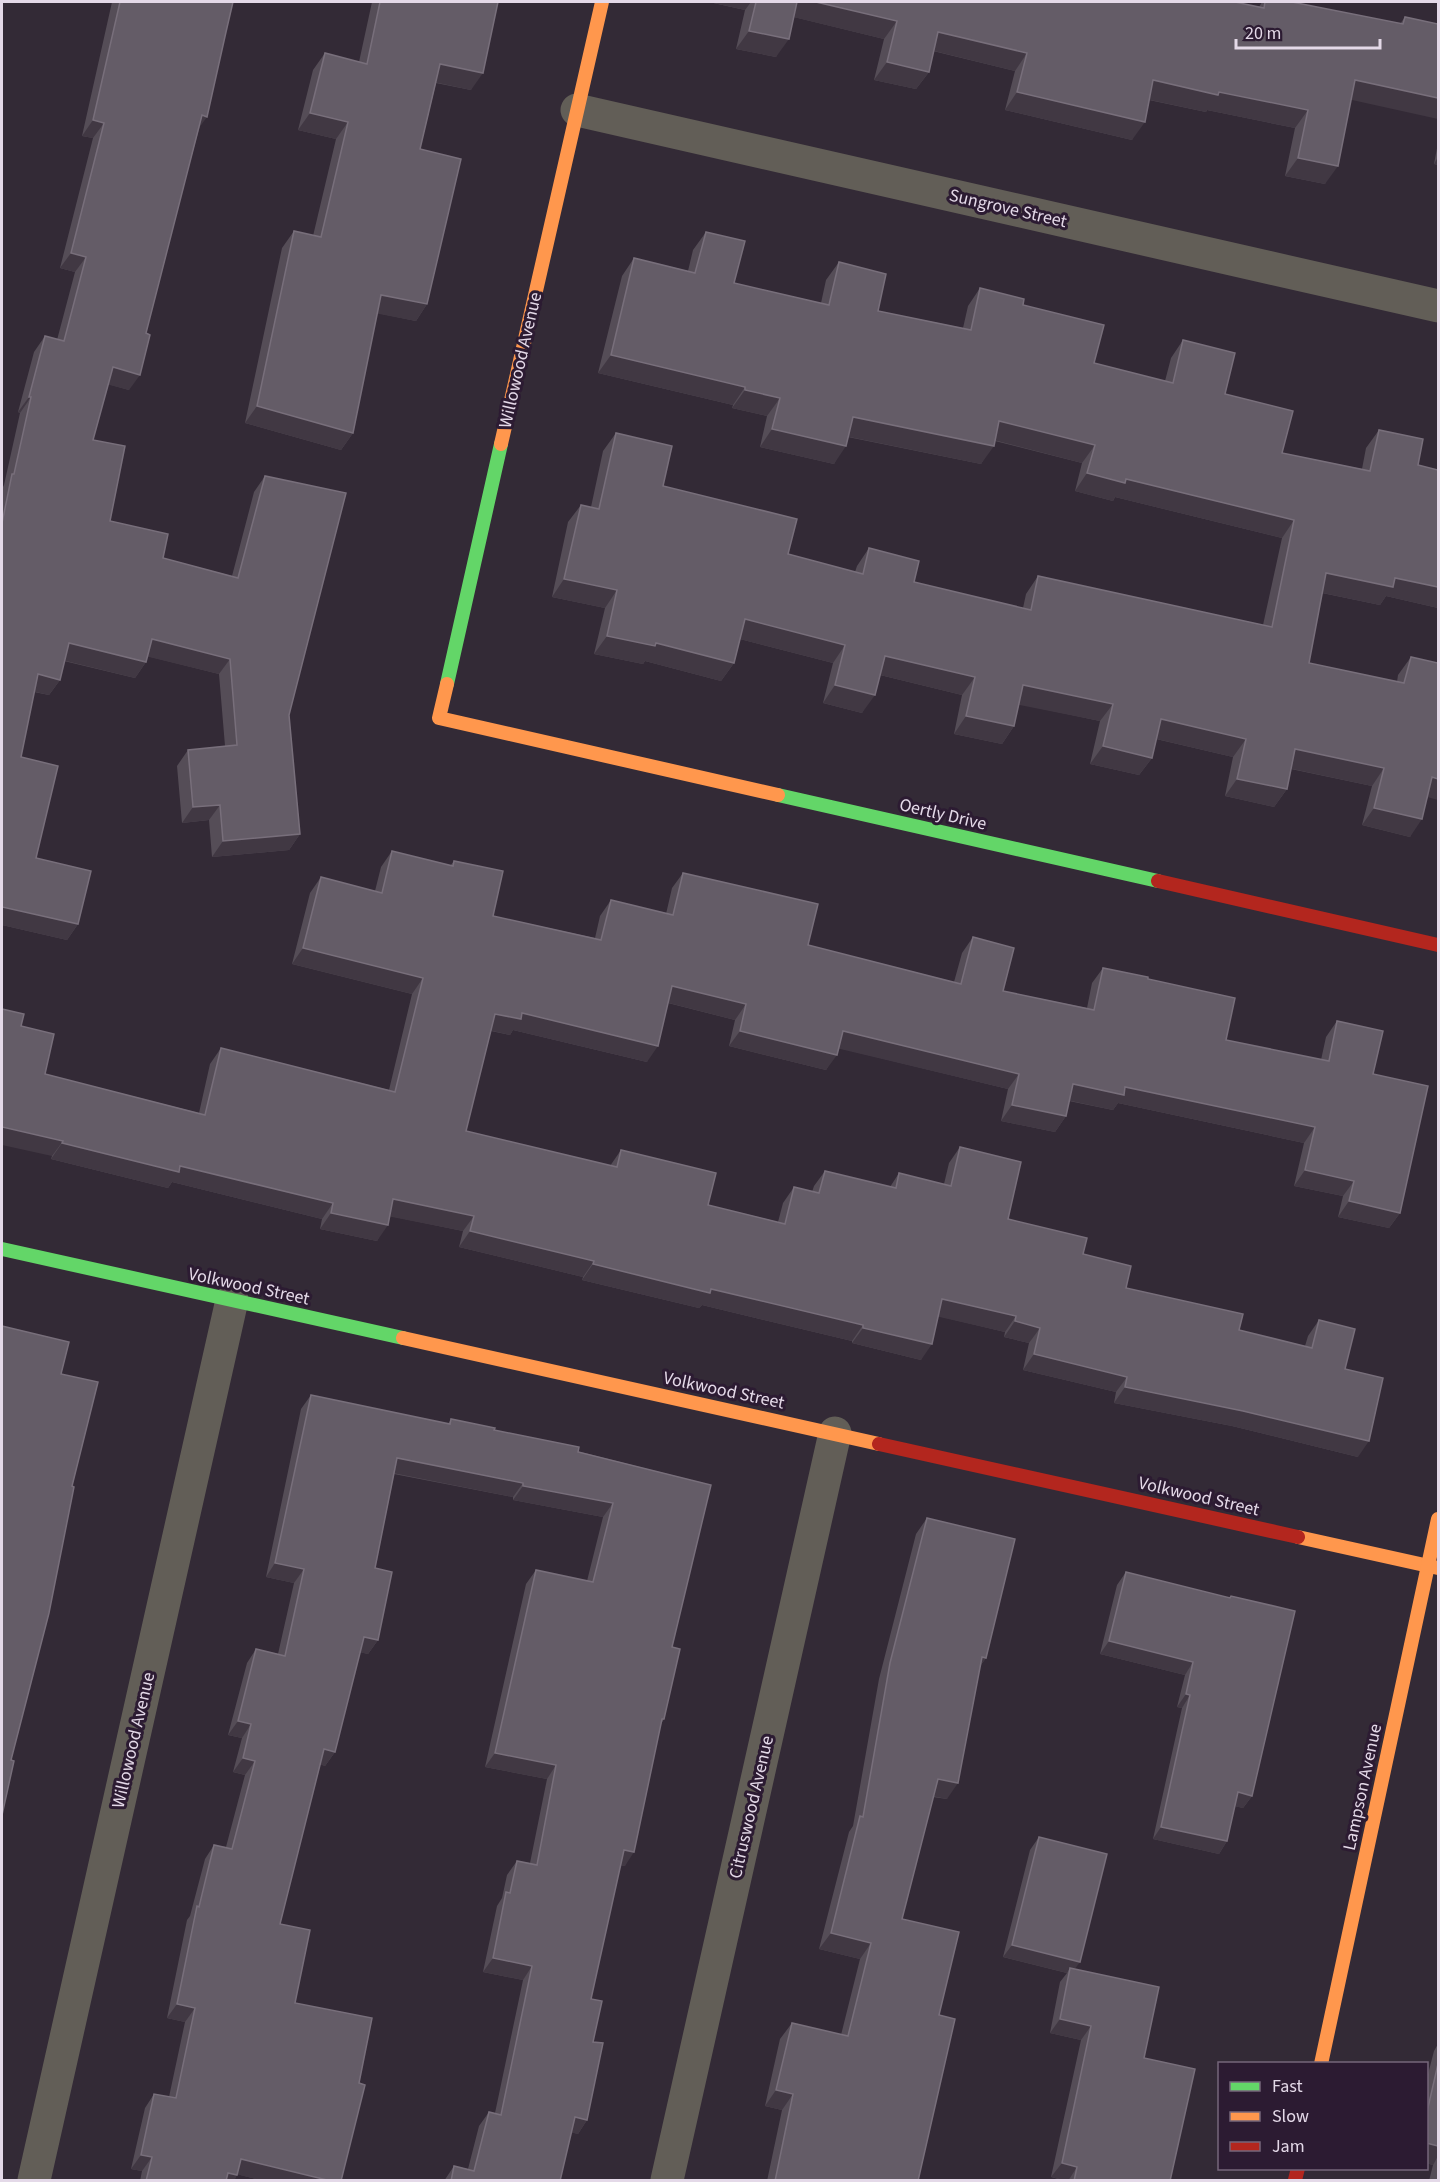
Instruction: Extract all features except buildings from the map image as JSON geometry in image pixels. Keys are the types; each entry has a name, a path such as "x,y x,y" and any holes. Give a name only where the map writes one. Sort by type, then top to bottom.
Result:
{"street":[{"name":"Willowood Avenue","path":"439,718 602,2"},
{"name":"Sungrove Street","path":"577,110 1438,306"},
{"name":"Oertly Drive","path":"439,718 1438,945"},
{"name":"Volkwood Street","path":"2,1249 1433,1567"},
{"name":"Willowood Avenue","path":"34,2181 232,1300"},
{"name":"Citruswood Avenue","path":"667,2181 835,1433"},
{"name":"Lampson Avenue","path":"1321,2062 1433,1567 1438,1519"}],"traffic: fast":[{"path":"447,684 501,444"},
{"path":"778,795 1158,881"},
{"path":"2,1249 403,1338"}],"traffic: slow":[{"path":"501,444 602,2"},
{"path":"447,684 439,718 778,795"},
{"path":"403,1338 879,1444"},
{"path":"1321,2062 1438,1519"},
{"path":"1298,1537 1438,1568"}],"traffic: jam":[{"path":"1158,881 1438,945"},
{"path":"879,1444 1298,1537"},
{"path":"1295,2180 1298,2170"}]}
